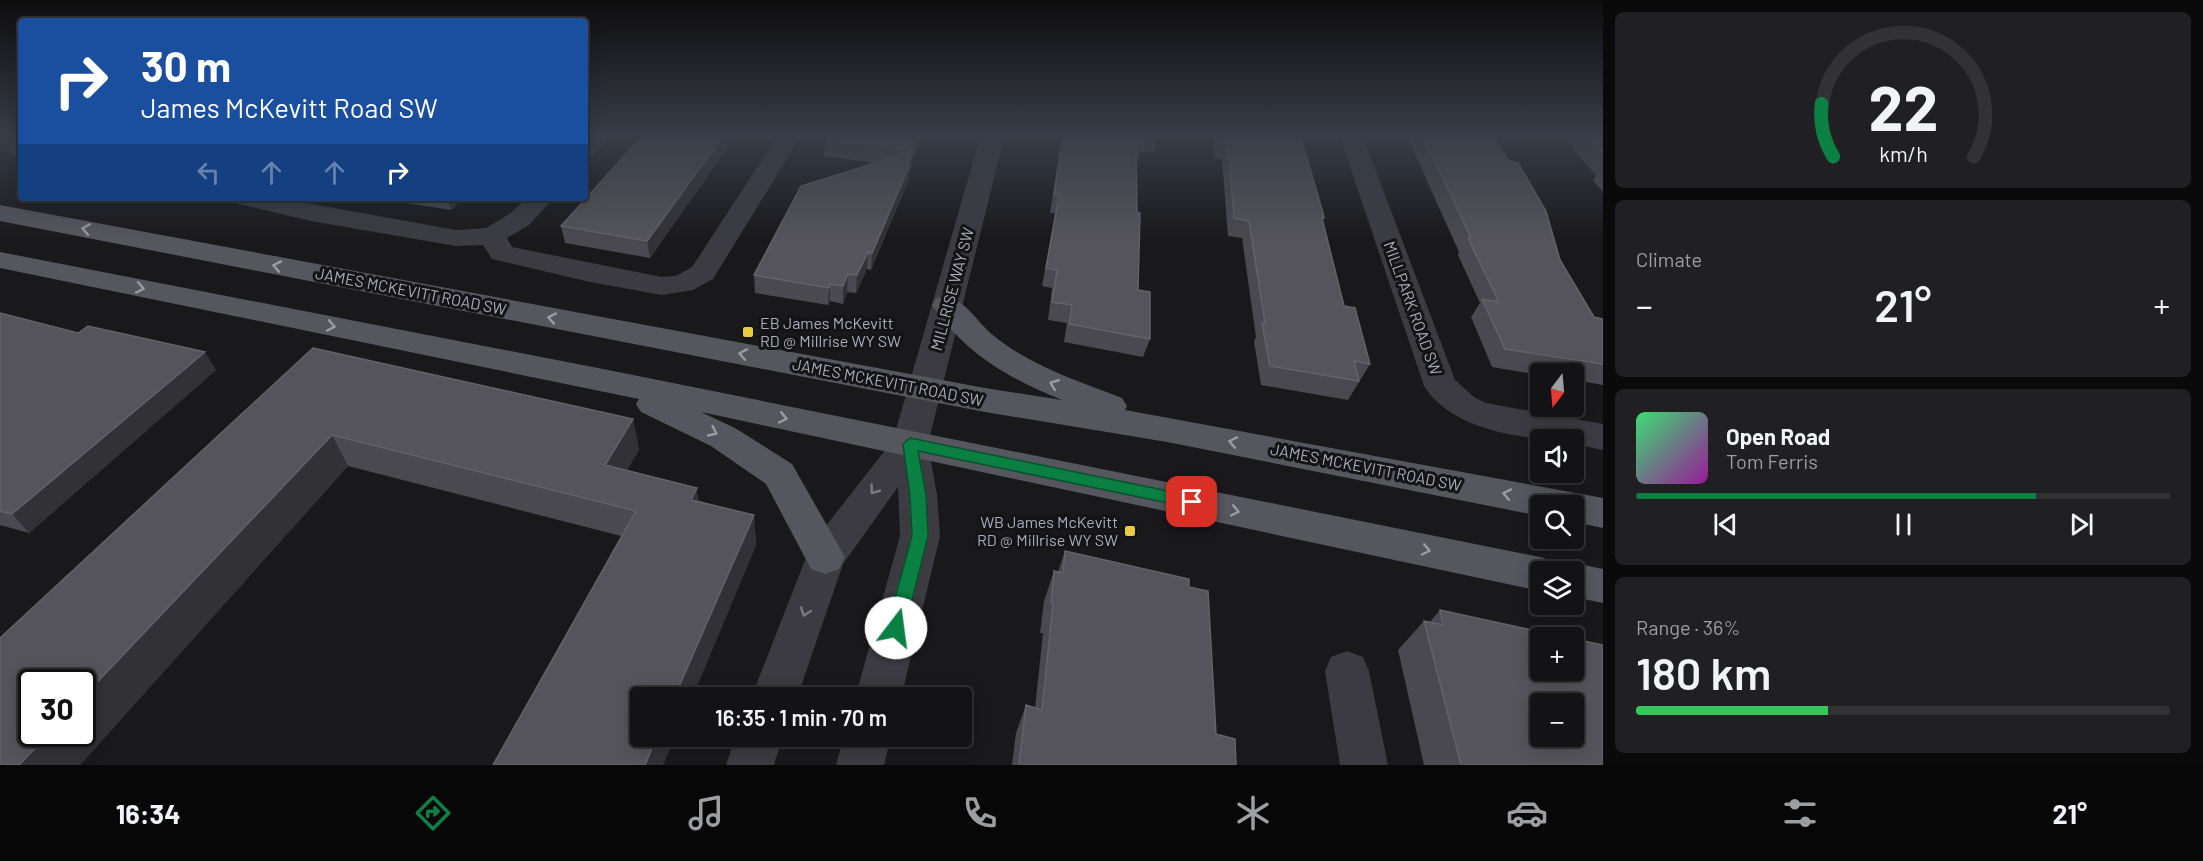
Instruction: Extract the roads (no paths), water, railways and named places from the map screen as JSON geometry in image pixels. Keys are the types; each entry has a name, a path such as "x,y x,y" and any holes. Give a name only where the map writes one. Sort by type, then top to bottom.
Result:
{"main road":[{"name":"JAMES MCKEVITT ROAD SW","path":"0,213 924,388 1167,429 1530,499"},
{"path":"0,260 603,380 1530,572"},
{"path":"947,305 963,327 1010,365 1167,429"},
{"path":"603,380 723,437 778,474 825,557"},
{"path":"1584,509 1603,513"},
{"path":"1584,582 1603,586"}],"street":[{"path":"492,236 502,253 662,286 683,284 702,273 767,170"},
{"name":"MILLRISE WAY SW","path":"910,444 983,170"},
{"name":"MILLPARK ROAD SW","path":"1363,170 1441,386 1462,405 1478,414 1603,437"},
{"path":"272,201 320,206 456,238 492,236 520,219 537,201"},
{"path":"778,687 825,557 910,444"},
{"path":"881,687 920,536 918,495 910,444"},
{"path":"1347,671 1364,765"},
{"path":"750,765 756,747"},
{"path":"860,765 865,747"}],"place":[{"name":"EB James McKevitt RD @ Millrise WY SW","path":"748,332"},
{"name":"WB James McKevitt RD @ Millrise WY SW","path":"1130,531"}]}
